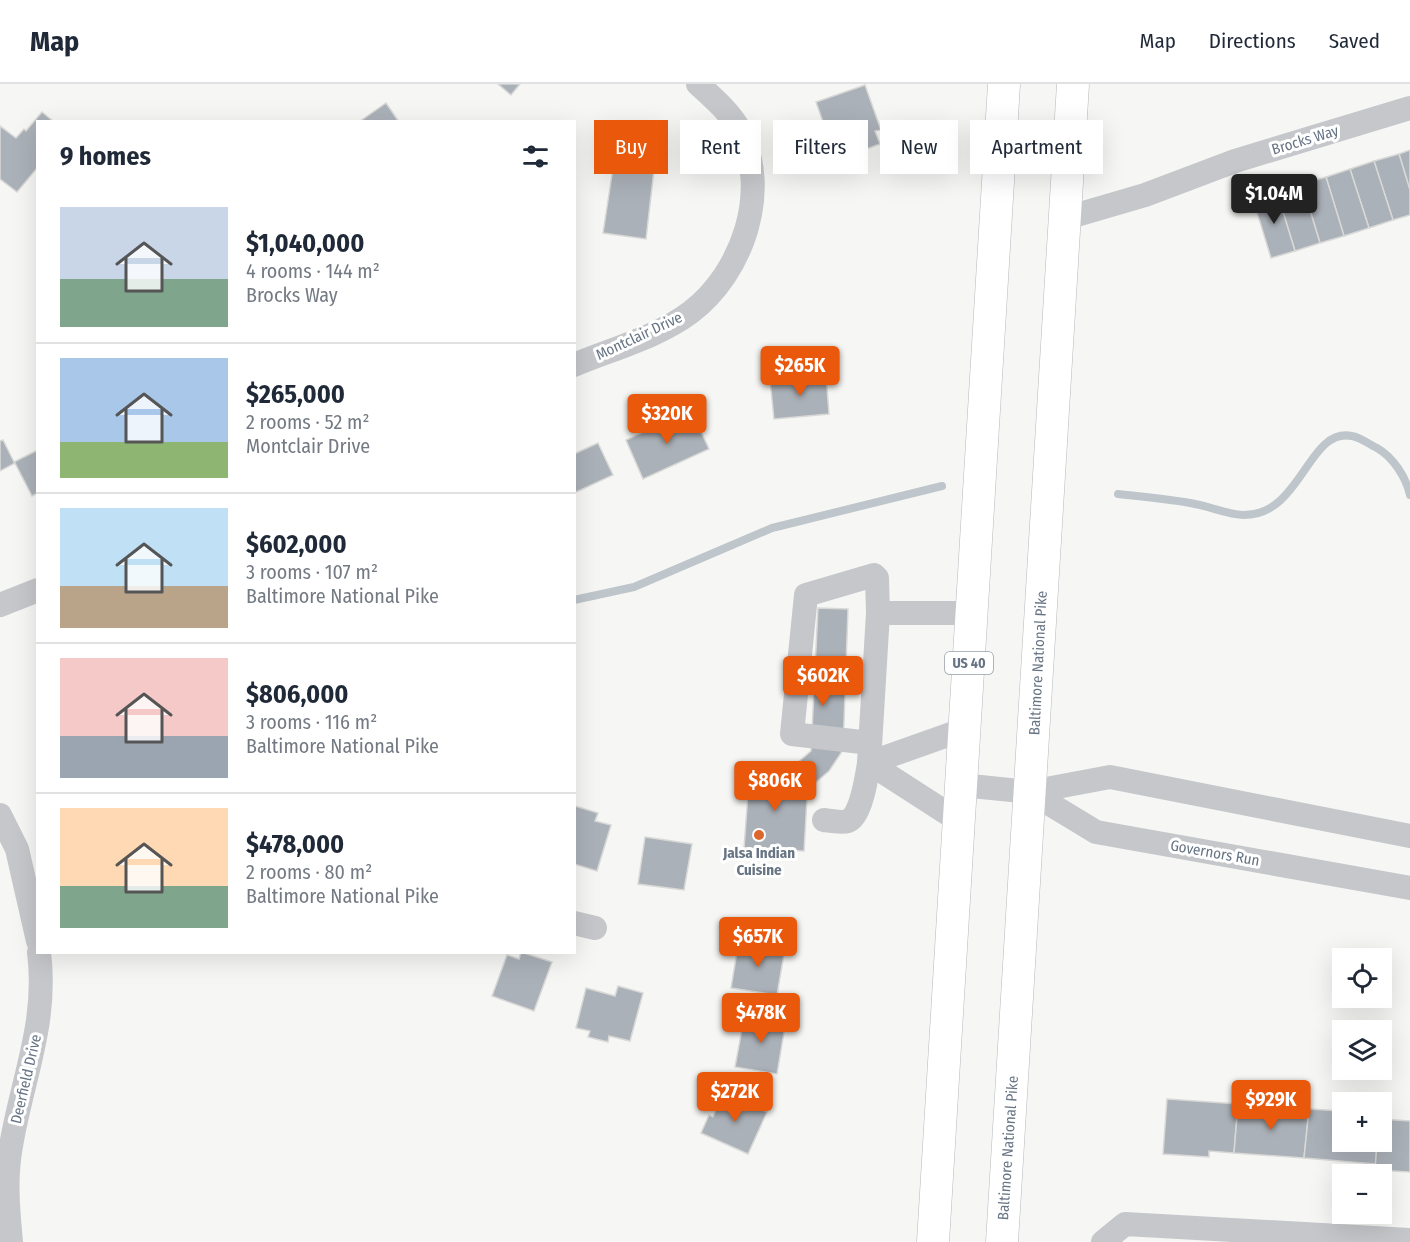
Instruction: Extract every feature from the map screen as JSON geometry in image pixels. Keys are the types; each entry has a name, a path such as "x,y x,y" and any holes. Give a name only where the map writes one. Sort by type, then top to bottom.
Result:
{"main road":[{"name":"US 40","path":"933,1242 1004,84"},
{"name":"Baltimore National Pike","path":"1002,1242 1073,84"}],"street":[{"name":"Montclair Drive","path":"576,364 657,331 690,312 715,289 737,256 745,236 752,198 750,159 740,131 719,103 698,84"},
{"name":"Brocks Way","path":"1063,219 1144,195 1235,161 1410,108"},
{"path":"824,820 848,821 854,818 870,752 878,613 877,578 874,575 806,595 792,734 870,752 959,822"},
{"path":"0,606 36,591"},
{"path":"878,613 972,613"},
{"path":"870,752 965,729"},
{"name":"Governors Run","path":"961,785 1030,792 1110,777 1410,836"},
{"name":"Governors Run","path":"1030,792 1096,832 1410,888"},
{"path":"0,815 27,844 36,923"},
{"name":"Deerfield Drive","path":"11,1242 3,1192 10,1147 37,1038 42,982 39,954"},
{"path":"1103,1242 1125,1224 1410,1240"}],"building":[{"path":"498,84 520,84 511,95"},
{"path":"865,85 880,127 880,130 875,131 880,144 868,148 868,120 822,120 816,102"},
{"path":"386,103 398,120 362,120"},
{"path":"42,112 52,120 36,120 36,169 17,192 0,179 0,126 16,138 24,129 26,131"},
{"path":"1410,150 1410,190 1399,154"},
{"path":"1399,154 1410,190 1410,215 1393,220 1374,161"},
{"path":"1374,161 1393,220 1369,228 1350,169"},
{"path":"1350,169 1369,228 1344,236 1326,177"},
{"path":"612,174 654,174 646,239 603,233"},
{"path":"1326,177 1344,236 1320,243 1302,184"},
{"path":"1302,184 1320,243 1295,251 1277,192"},
{"path":"1277,192 1295,251 1271,258 1253,199"},
{"path":"826,374 829,414 774,419 770,380"},
{"path":"691,410 709,449 643,479 626,440"},
{"path":"3,440 14,462 36,451 36,494 32,496 15,463 0,471 0,441"},
{"path":"598,443 613,475 576,492 576,453"},
{"path":"818,608 848,609 843,750 829,771 789,805 772,785 811,751"},
{"path":"750,767 782,769 807,798 804,851 744,848"},
{"path":"576,806 598,813 595,821 611,825 597,871 576,865"},
{"path":"645,837 692,844 684,890 638,884"},
{"path":"739,940 785,948 777,995 731,988"},
{"path":"520,954 527,954 552,962 534,1011 492,996 507,955 519,959"},
{"path":"618,986 643,993 630,1041 609,1036 608,1042 588,1037 590,1031 576,1028 586,988 615,996"},
{"path":"745,1013 786,1020 777,1074 735,1067"},
{"path":"723,1093 767,1112 748,1154 701,1133 709,1115 713,1117"},
{"path":"1167,1099 1238,1104 1234,1153 1209,1151 1209,1157 1163,1154"},
{"path":"1238,1104 1309,1109 1304,1158 1234,1153"},
{"path":"1309,1109 1332,1110 1332,1152 1377,1152 1376,1164 1304,1158"},
{"path":"1392,1120 1410,1121 1410,1172 1392,1171 1392,1164 1375,1164 1376,1152 1392,1152"}],"waterway":[{"path":"1118,494 1186,502 1238,515 1263,511 1279,501 1292,488 1325,445 1337,437 1352,436 1377,448 1393,462 1402,475 1410,495"},
{"path":"576,600 634,587 772,528 942,486"}],"place":[{"name":"Jalsa Indian Cuisine","path":"759,835"}]}
